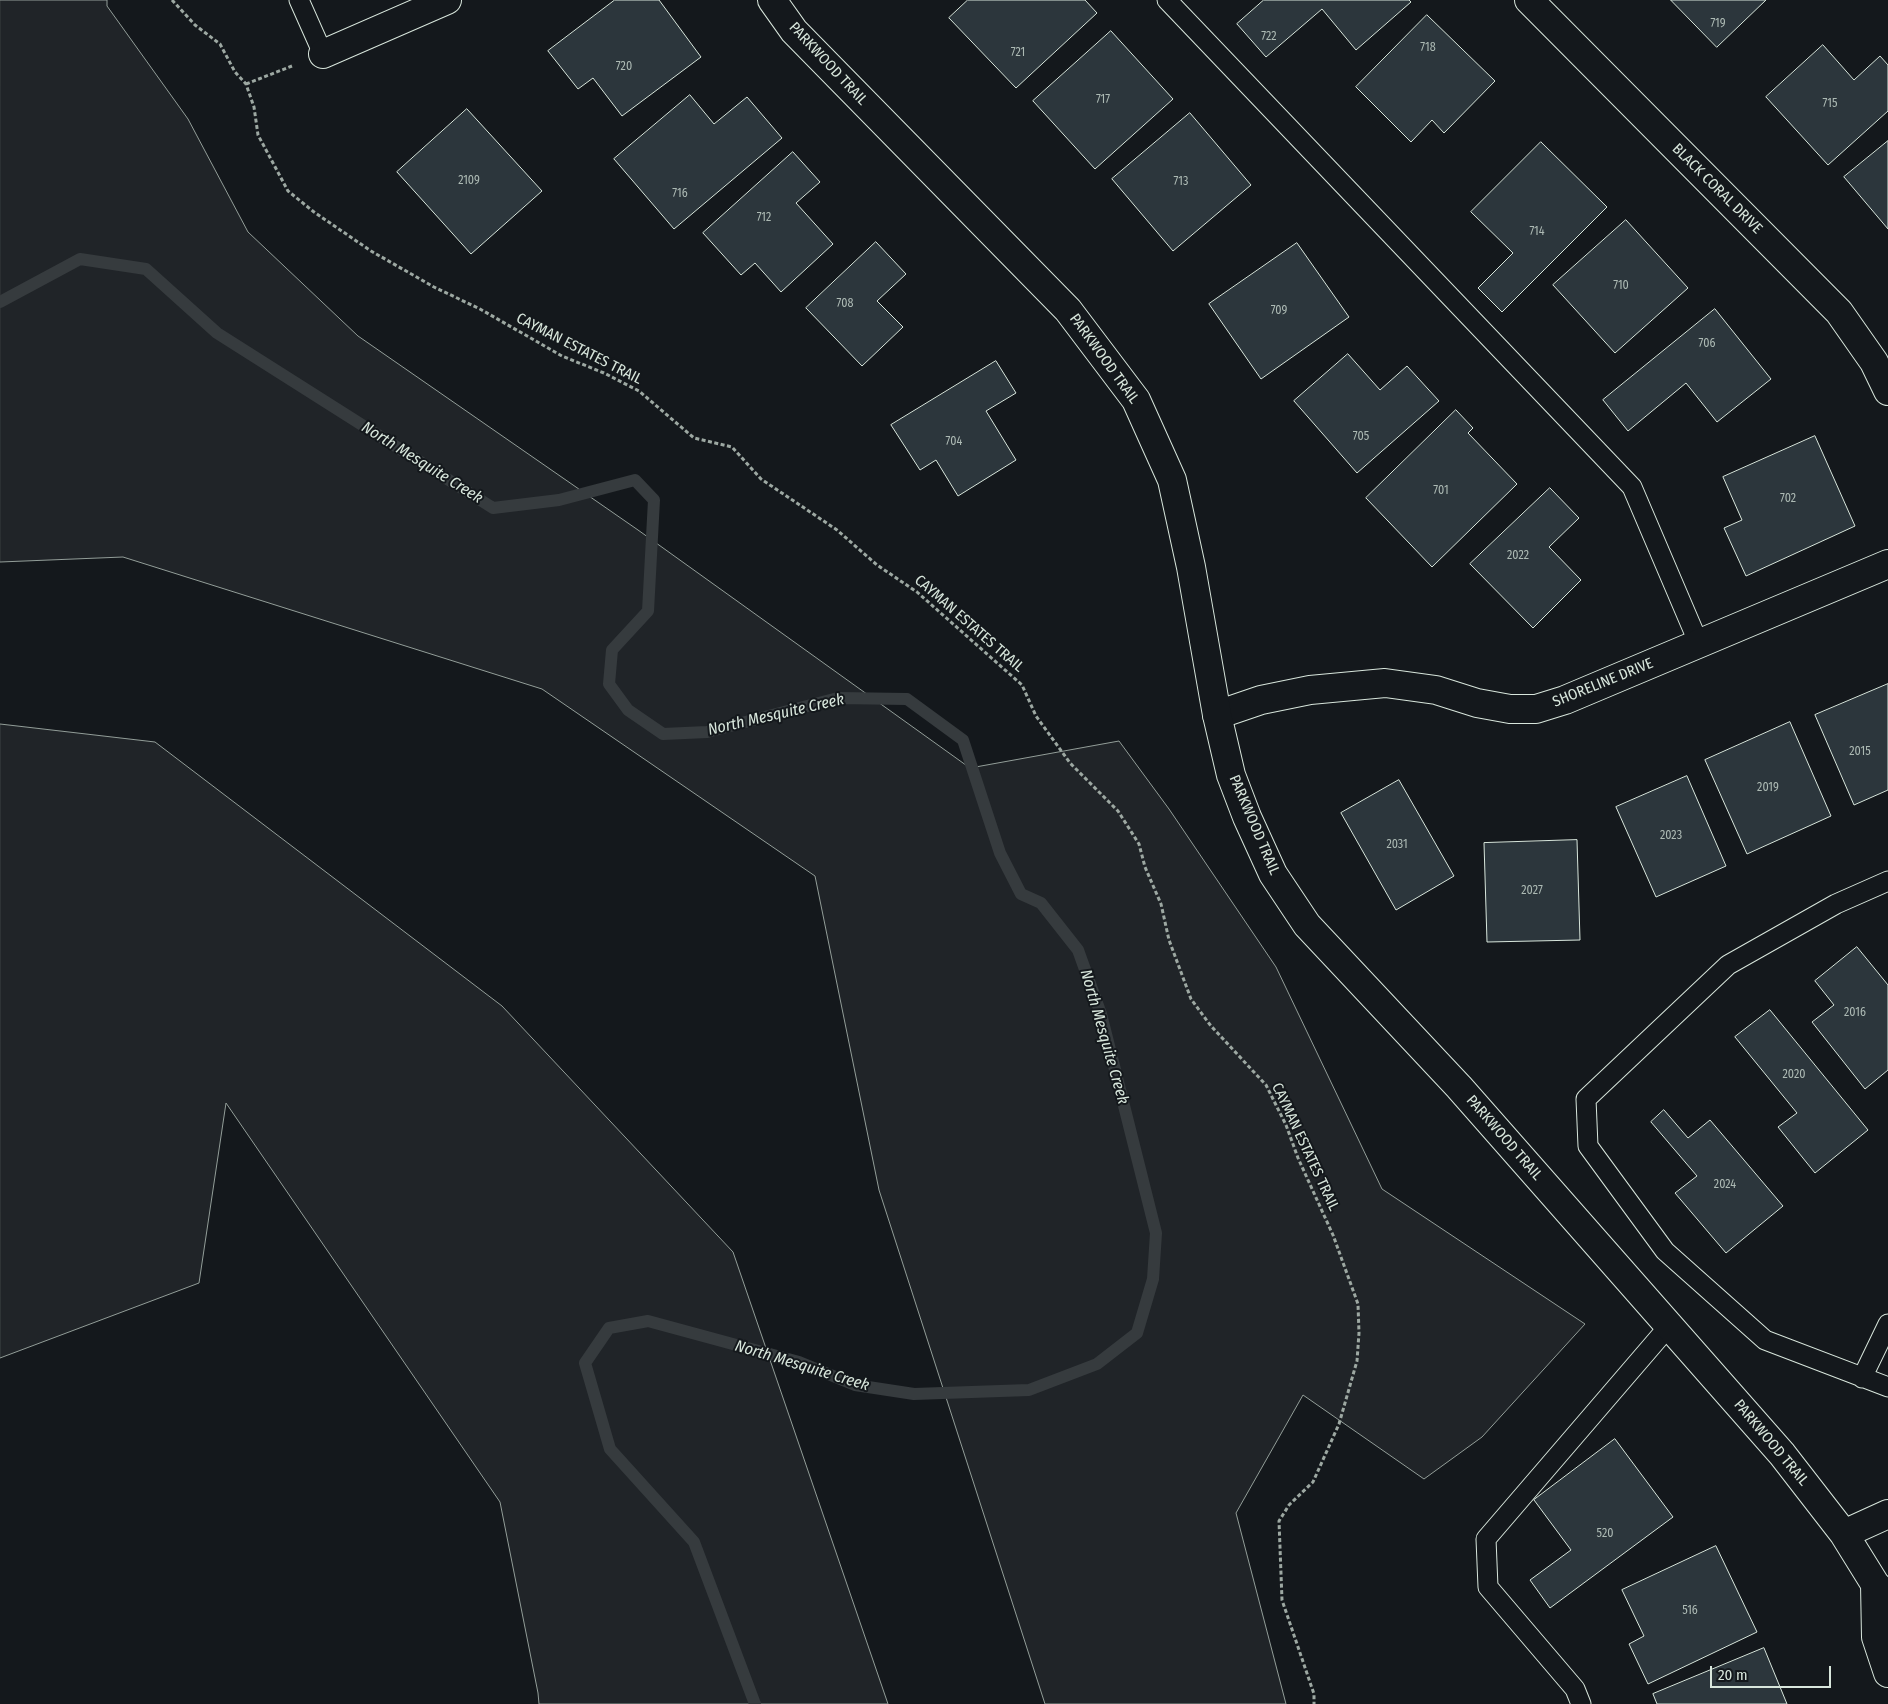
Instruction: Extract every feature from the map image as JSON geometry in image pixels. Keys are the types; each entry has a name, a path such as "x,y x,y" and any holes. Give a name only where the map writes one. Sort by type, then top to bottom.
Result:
{"street":[{"path":"324,54 447,0"},
{"name":"PARKWOOD TRAIL","path":"772,0 794,31 1068,310 1136,400 1172,480 1217,716 1231,775 1247,817 1273,874 1307,925 1459,1087 1782,1454 1844,1534 1881,1591 1876,1637 1888,1673"},
{"name":"BLACK CORAL DRIVE","path":"1530,0 1839,312 1874,362 1888,391"},
{"name":"SHORELINE DRIVE","path":"1217,716 1269,698 1310,690 1385,683 1436,690 1477,703 1510,709 1536,709 1565,700 1888,564"},
{"path":"1844,1534 1888,1514"}],"lane":[{"path":"299,0 324,54"},
{"path":"1166,0 1632,486 1699,644"},
{"path":"1888,881 1836,904 1728,965 1586,1099 1588,1146 1665,1251 1765,1340 1888,1387"},
{"path":"1862,1378 1888,1324"},
{"path":"1581,1704 1575,1689 1488,1587 1486,1539 1669,1326"}],"path":[{"name":"CAYMAN ESTATES TRAIL","path":"172,0 195,25 220,44 235,72 246,84 254,107 258,135 288,191 314,212 371,251 434,287 480,309 562,356 639,391 694,438 732,448 761,479 837,530 877,565 917,592 1022,685 1036,716 1070,763 1118,811 1139,844 1145,868 1161,904 1169,940 1191,1000 1211,1026 1266,1085 1286,1125 1298,1158 1334,1235 1358,1304 1359,1333 1357,1361 1339,1424 1313,1482 1289,1505 1279,1520 1282,1600 1314,1694 1314,1704"},
{"path":"246,84 324,54"}],"shaded area":[{"path":"0,0 107,0 107,6 188,119 248,232 358,336 638,530 970,768 1119,741 1169,809 1276,967 1382,1189 1585,1324 1482,1437 1424,1479 1303,1395 1236,1513 1286,1704 1045,1704 879,1190 815,876 542,689 123,557 0,562"},
{"path":"0,724 155,742 502,1006 733,1252 888,1704 539,1704 500,1502 226,1103 199,1283 0,1358"}],"building":[{"path":"615,0 659,0 701,57 622,116 593,78 578,89 548,51"},
{"path":"968,0 1085,0 1097,13 1016,88 949,18"},
{"path":"1264,0 1409,0 1411,2 1356,50 1322,9 1266,57 1237,24"},
{"path":"1671,0 1766,0 1717,47"},
{"path":"1427,15 1495,81 1444,133 1432,120 1411,142 1356,87"},
{"path":"1111,31 1173,99 1095,169 1033,101"},
{"path":"1823,45 1854,80 1880,56 1888,65 1888,111 1828,165 1766,97"},
{"path":"690,95 714,124 747,97 782,138 674,229 614,159"},
{"path":"467,109 542,191 471,254 397,172"},
{"path":"1190,113 1251,185 1173,251 1112,179"},
{"path":"1888,141 1888,229 1844,177"},
{"path":"1541,142 1607,207 1502,312 1478,288 1513,253 1471,212"},
{"path":"793,152 820,182 796,203 833,244 781,292 755,263 741,275 703,233"},
{"path":"1626,220 1688,288 1615,353 1553,285"},
{"path":"876,242 906,274 877,301 903,327 862,366 806,308"},
{"path":"1297,243 1349,317 1261,379 1209,304"},
{"path":"1715,309 1771,379 1717,422 1686,383 1628,431 1603,400"},
{"path":"1348,354 1380,390 1407,366 1439,401 1357,473 1294,401"},
{"path":"996,361 1016,393 986,411 1016,460 958,496 936,460 920,470 891,425"},
{"path":"1456,410 1473,428 1468,433 1517,484 1432,567 1366,498"},
{"path":"1815,436 1855,526 1746,576 1724,528 1742,520 1723,477"},
{"path":"1550,488 1579,518 1549,547 1581,580 1533,628 1470,564"},
{"path":"1888,684 1888,790 1854,805 1815,715"},
{"path":"1790,722 1831,816 1747,854 1705,760"},
{"path":"1687,776 1726,866 1656,897 1616,807"},
{"path":"1399,780 1454,876 1396,910 1341,813"},
{"path":"1577,840 1580,940 1487,942 1484,843"},
{"path":"1857,947 1888,985 1888,1070 1865,1089 1812,1022 1834,1005 1815,981"},
{"path":"1770,1010 1868,1130 1815,1173 1778,1127 1797,1113 1735,1037"},
{"path":"1664,1110 1688,1138 1710,1120 1783,1206 1726,1253 1675,1193 1697,1176 1651,1122"},
{"path":"1615,1439 1673,1517 1550,1608 1530,1580 1571,1550 1534,1500"},
{"path":"1716,1546 1757,1632 1648,1684 1629,1644 1644,1636 1622,1590"},
{"path":"1764,1648 1787,1704 1657,1704 1653,1694"}],"waterway":[{"name":"North Mesquite Creek","path":"0,302 80,259 146,269 217,333 493,508 559,500 635,480 654,500 648,611 612,650 609,684 628,710 663,734 707,732 838,698 907,699 963,740 1000,853 1021,894 1041,903 1078,950 1101,1014 1156,1233 1153,1279 1137,1333 1097,1364 1029,1390 914,1394 855,1385 799,1362 648,1321 609,1328 585,1363 610,1449 694,1542 755,1704"}]}
